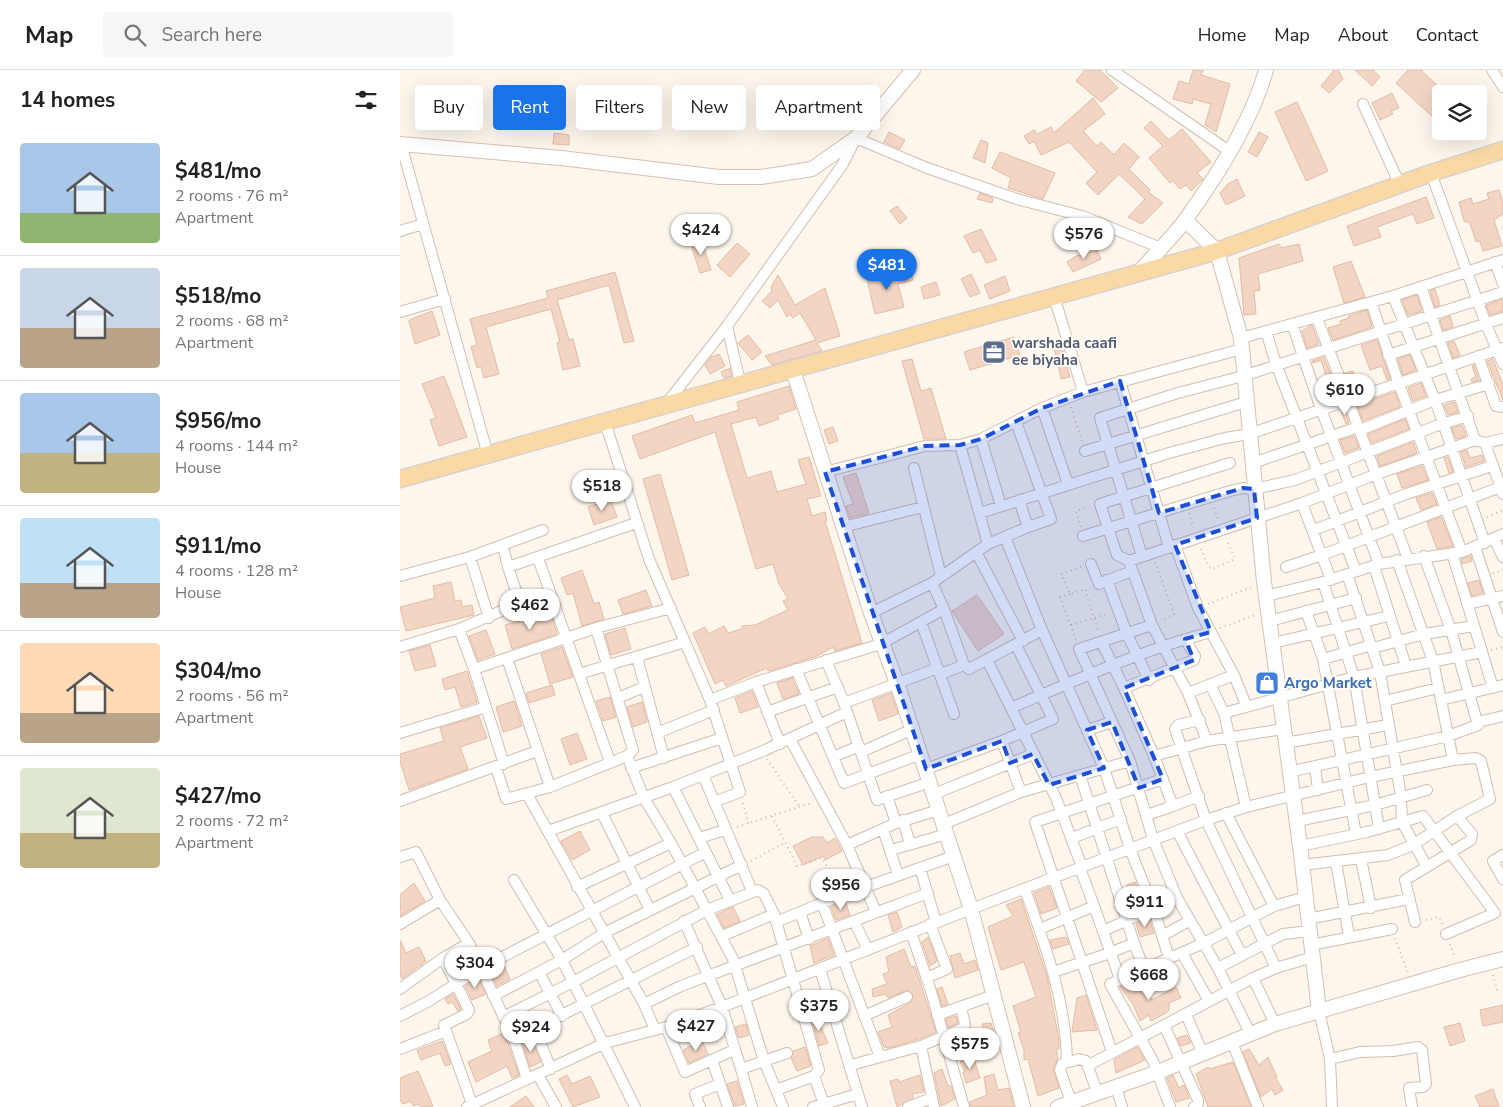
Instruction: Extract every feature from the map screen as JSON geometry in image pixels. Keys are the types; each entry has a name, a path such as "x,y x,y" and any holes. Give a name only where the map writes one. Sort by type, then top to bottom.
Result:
{"main road":[{"path":"400,479 665,405 740,382 793,370 1140,271 1217,251 1431,173 1503,150"}],"street":[{"path":"665,405 727,326 843,164 856,138 913,70"},
{"path":"1112,70 1229,151"},
{"path":"1140,271 1185,220 1229,151 1261,88 1266,70"},
{"path":"1492,70 1503,88"},
{"path":"1363,104 1400,185"},
{"path":"488,455 401,144 561,158 719,177 753,177 812,168 856,138"},
{"path":"856,138 927,168 1017,199 1082,216 1161,248"},
{"path":"1431,173 1486,324 1500,349 1503,364"},
{"path":"1185,220 1217,251 1242,344 1243,376 1265,589 1297,821 1320,1011 1330,1059 1332,1107"},
{"path":"400,230 423,224"},
{"path":"825,472 925,446 960,445 981,439 1042,408 1083,392 1242,344 1266,331 1393,296 1499,261 1503,284"},
{"path":"1286,566 1322,555 1470,498 1502,489 1468,416 1421,287"},
{"path":"1147,554 1132,522 1100,418 1243,376 1503,292"},
{"path":"1054,296 1083,392"},
{"path":"1393,296 1415,347 1470,498 1489,541 1503,557"},
{"path":"400,312 445,299"},
{"path":"1371,302 1398,384 1446,507 1467,604 1482,652 1498,687 1441,700"},
{"path":"1317,318 1397,526 1403,560 1433,662 1452,760"},
{"path":"1388,355 1440,340 1503,318"},
{"path":"1292,324 1321,409 1370,536 1389,616 1406,666"},
{"path":"727,326 740,382"},
{"path":"1266,331 1276,364 1346,545 1356,598 1380,672 1393,748 1395,772 1401,796 1402,822 1413,845 1427,867"},
{"path":"980,513 1143,461 1225,438 1249,434 1297,419 1321,409 1500,349"},
{"path":"1478,356 1496,406 1503,406"},
{"path":"793,370 871,614 881,644 898,683 971,908 1023,1107"},
{"path":"1120,381 1159,513 1198,608 1234,675 1246,705"},
{"path":"1253,464 1435,400 1488,384"},
{"path":"1085,451 1135,434 1246,402"},
{"path":"1042,408 1068,484"},
{"path":"1084,536 1237,489 1254,489 1280,484 1468,416"},
{"path":"605,422 649,559 714,710 740,792 714,802"},
{"path":"871,614 932,583 988,544 1051,519 1043,492 1016,422"},
{"path":"981,439 1000,506"},
{"path":"1091,564 1099,584 1131,566 1147,554 1326,495 1377,474 1451,448 1480,441 1503,439"},
{"path":"960,445 988,544"},
{"path":"1207,741 1188,693 1152,625 1131,566 1117,555 1100,504 1230,464"},
{"path":"1314,530 1438,483 1492,466"},
{"path":"914,468 941,576"},
{"path":"1019,500 1028,527"},
{"path":"1302,503 1314,530 1322,555 1331,604 1354,677 1379,829"},
{"path":"843,527 923,507"},
{"path":"508,567 636,523"},
{"path":"400,576 470,557 543,530"},
{"path":"1005,537 1042,630 1104,768 1130,849 1154,910 1169,958"},
{"path":"1265,589 1327,581 1377,565 1457,552 1489,541"},
{"path":"1489,541 1492,598 1503,632"},
{"path":"503,546 520,604"},
{"path":"930,782 1002,741 1053,719 1020,643 976,552"},
{"path":"1289,772 1366,753 1448,736 1476,727 1478,722 1451,630 1424,556"},
{"path":"470,557 489,618"},
{"path":"538,558 610,762"},
{"path":"1108,580 1117,611 1148,680"},
{"path":"932,583 944,609 964,665 969,670 1042,630"},
{"path":"400,647 459,629 550,594"},
{"path":"1467,604 1503,596"},
{"path":"1269,616 1306,611 1356,598"},
{"path":"474,669 596,628 671,608"},
{"path":"710,700 756,682 881,644 944,609"},
{"path":"1306,611 1323,659 1329,683 1336,735 1356,834"},
{"path":"1273,643 1315,635 1389,616"},
{"path":"921,622 954,714"},
{"path":"1152,625 1079,650 1130,761 1153,839 1177,898 1218,968 1251,1035"},
{"path":"1323,659 1424,634 1474,626"},
{"path":"459,629 486,707 506,799 550,787 627,756 633,750 596,628"},
{"path":"1011,708 1089,673 1211,632"},
{"path":"1124,688 1175,669 1195,658 1186,639"},
{"path":"579,674 685,642"},
{"path":"1102,643 1154,756 1173,806"},
{"path":"1224,713 1246,705 1354,677 1482,652"},
{"path":"637,657 664,758"},
{"path":"507,658 550,787"},
{"path":"826,660 846,707 877,800 930,782 1010,763 1033,754"},
{"path":"987,660 1062,812 1120,979"},
{"path":"548,831 644,798 780,744 818,725 846,707 898,683 964,665"},
{"path":"796,669 844,783 921,754"},
{"path":"1188,693 1234,675"},
{"path":"756,682 780,744"},
{"path":"1210,684 1224,713 1246,807"},
{"path":"618,698 644,687"},
{"path":"767,712 838,687"},
{"path":"1385,700 1438,688"},
{"path":"400,733 486,707"},
{"path":"657,733 714,710"},
{"path":"1478,722 1503,716"},
{"path":"1200,720 1175,726 1206,820 1250,917 1276,968"},
{"path":"1087,730 1112,722"},
{"path":"1285,744 1388,724"},
{"path":"1154,756 1207,741 1283,729"},
{"path":"833,758 913,730"},
{"path":"631,768 722,738"},
{"path":"790,739 847,846 876,912"},
{"path":"1002,741 1021,792"},
{"path":"400,801 537,751"},
{"path":"627,756 644,798 684,865 736,966 764,1061 783,1107"},
{"path":"442,958 469,1012 444,1025 469,1106 605,1043 666,1027 794,980 971,908 1025,890 1206,820 1246,807 1370,777 1452,760 1479,759 1490,796 1488,801 1457,816 1436,832 1413,845 1382,857 1302,865"},
{"path":"891,850 945,829 1021,792 1130,761"},
{"path":"1315,766 1318,790"},
{"path":"703,775 752,891"},
{"path":"1080,775 1126,921 1144,968"},
{"path":"1112,1052 1055,878 1035,824 1038,820 1163,779"},
{"path":"673,787 730,900"},
{"path":"1297,821 1375,805 1427,790"},
{"path":"527,794 577,887 644,1004 655,1030"},
{"path":"887,796 910,844"},
{"path":"1146,815 1199,796"},
{"path":"847,846 900,821 939,810"},
{"path":"602,813 640,886 650,910"},
{"path":"1226,814 1274,906"},
{"path":"1300,846 1379,829 1424,816 1499,911 1446,934"},
{"path":"1415,922 1404,880 1452,852 1472,837 1457,816"},
{"path":"1072,838 1120,818"},
{"path":"883,829 898,876"},
{"path":"699,838 725,830"},
{"path":"1177,830 1242,955"},
{"path":"577,887 671,843"},
{"path":"400,857 416,852 440,900 469,943 514,1039 527,1079"},
{"path":"400,1016 430,1001 481,968 706,852"},
{"path":"1503,855 1493,861 1503,879"},
{"path":"722,936 775,918 800,912 954,856"},
{"path":"1361,859 1371,908"},
{"path":"1336,862 1349,936"},
{"path":"493,996 562,960 604,933 695,886 742,865"},
{"path":"920,868 928,893 933,923 947,969 926,978"},
{"path":"514,880 562,960 605,1043 635,1107"},
{"path":"1025,890 1040,929 1053,972 1066,1028 1067,1062"},
{"path":"503,1017 573,982 684,921 752,891 762,891 775,918 819,1070 814,1076 776,1090"},
{"path":"644,1004 709,976 928,893"},
{"path":"1170,1107 1158,1072 1140,1036 1110,986 1112,982 1204,943 1274,906 1305,897"},
{"path":"1103,931 1154,910 1177,898"},
{"path":"1089,1065 1140,1036 1276,968 1310,938 1345,912 1408,899"},
{"path":"400,924 440,900"},
{"path":"822,903 880,1057"},
{"path":"1040,929 1094,906"},
{"path":"800,912 809,939"},
{"path":"1162,936 1189,920"},
{"path":"684,921 722,1006 752,1107"},
{"path":"854,921 868,950"},
{"path":"1218,968 1291,932 1310,938 1349,936 1392,929"},
{"path":"910,932 926,978 964,1107"},
{"path":"1053,972 1110,953 1134,942"},
{"path":"400,989 442,958 469,943"},
{"path":"514,1039 697,947"},
{"path":"1182,953 1209,1001"},
{"path":"1058,1107 1158,1072 1275,1024 1497,961"},
{"path":"820,969 851,1065 862,1107"},
{"path":"539,972 562,1016"},
{"path":"1254,978 1275,1024"},
{"path":"937,1015 994,996"},
{"path":"864,1016 907,997"},
{"path":"851,1065 921,1046 944,1037 965,1026 961,1008"},
{"path":"1186,1014 1203,1054"},
{"path":"1164,1025 1198,1100 1198,1104 1194,1107"},
{"path":"666,1027 683,1070 687,1071 734,1050"},
{"path":"535,1030 551,1069"},
{"path":"400,1049 446,1031"},
{"path":"1232,1042 1258,1107"},
{"path":"908,1107 933,1102 921,1046"},
{"path":"1330,1059 1360,1052 1393,1051 1418,1046 1422,1050 1426,1084 1423,1087 1409,1088 1412,1107"},
{"path":"741,1069 787,1053"},
{"path":"1071,1102 1060,1070 1062,1064 1067,1062 1084,1059 1089,1065 1097,1092"},
{"path":"712,1060 728,1107"},
{"path":"538,1075 556,1107"},
{"path":"814,1076 825,1105"},
{"path":"700,1107 695,1094 720,1084"},
{"path":"1116,1086 1122,1107"},
{"path":"813,1107 858,1094"}],"path":[{"path":"1068,398 1085,451"},
{"path":"1196,537 1209,567 1213,569 1235,559 1209,497"},
{"path":"1147,554 1174,614 1152,625"},
{"path":"1070,594 1061,574 1091,564"},
{"path":"1079,650 1060,597 1085,589 1094,619"},
{"path":"1198,608 1265,589"},
{"path":"1071,625 1117,611"},
{"path":"1211,632 1269,616"},
{"path":"763,751 774,773 782,778 799,806"},
{"path":"740,792 749,825 823,799"},
{"path":"772,816 799,868 822,858 844,895"},
{"path":"742,865 787,842"},
{"path":"1415,922 1439,917"},
{"path":"1392,929 1411,984"},
{"path":"1497,961 1498,994"}],"highlighted area":[{"path":"1120,381 1159,513 1243,488 1254,489 1257,518 1175,545 1211,632 1185,639 1194,660 1124,688 1163,779 1139,788 1112,722 1087,730 1104,768 1049,785 1033,754 1010,763 1002,741 926,769 825,472 925,446 960,445 981,439 1042,408"}],"building":[{"path":"1085,70 1100,70 1118,88 1101,102 1076,81"},
{"path":"1193,70 1203,70 1201,75 1230,84 1216,132 1205,125 1211,104 1193,99 1192,104 1173,99 1179,81 1189,84"},
{"path":"1334,70 1338,70 1343,79 1329,93 1321,86"},
{"path":"1355,70 1373,70 1380,77 1372,86"},
{"path":"1408,70 1421,70 1437,85 1432,85 1432,116 1396,83"},
{"path":"1392,93 1399,108 1391,111 1393,114 1380,120 1372,103"},
{"path":"1093,98 1105,114 1083,131 1097,146 1101,142 1114,155 1124,143 1139,157 1129,169 1150,190 1148,192 1163,203 1142,224 1128,217 1145,199 1119,174 1098,195 1086,183 1097,172 1069,142 1041,155 1034,141 1029,144 1024,136 1034,130 1037,134 1051,127 1054,133"},
{"path":"1297,102 1328,171 1306,181 1275,112"},
{"path":"1151,121 1169,140 1182,129 1211,162 1197,173 1203,179 1191,191 1186,185 1180,189 1172,180 1170,183 1149,158 1163,146 1144,128"},
{"path":"889,132 905,140 900,149 884,142"},
{"path":"1259,132 1268,137 1257,157 1248,152"},
{"path":"554,133 569,135 569,145 553,144"},
{"path":"981,140 988,143 985,163 973,158"},
{"path":"1000,152 1055,173 1043,199 1008,188 1011,178 992,168"},
{"path":"1237,179 1245,196 1226,205 1220,193 1228,184"},
{"path":"1499,190 1503,203 1503,214 1494,220 1502,246 1483,251 1480,241 1476,242 1470,223 1464,221 1459,202 1471,198 1473,204 1489,199 1487,193"},
{"path":"980,193 993,198 992,203 977,199"},
{"path":"1426,197 1434,218 1417,224 1413,214 1377,227 1381,237 1354,246 1347,226"},
{"path":"897,206 907,218 900,224 890,211"},
{"path":"981,229 997,260 986,263 980,250 973,253 964,236"},
{"path":"701,238 711,270 700,273 690,242"},
{"path":"737,243 750,254 730,277 717,265"},
{"path":"1279,244 1281,248 1299,244 1303,261 1258,274 1260,290 1254,291 1256,314 1244,315 1239,258"},
{"path":"1097,250 1101,259 1073,272 1067,262 1076,256"},
{"path":"1351,261 1365,297 1344,303 1333,267"},
{"path":"910,270 913,280 898,284 904,307 875,314 866,274 881,271 883,279"},
{"path":"615,272 634,341 624,343 609,285 557,300 569,340 573,339 580,366 563,370 557,343 560,342 551,309 486,327 499,374 484,378 481,367 477,368 471,347 477,345 470,319 548,298 546,291"},
{"path":"971,274 980,293 970,297 961,279"},
{"path":"778,275 795,305 825,288 840,336 817,343 822,351 772,365 765,356 816,340 800,313 793,318 790,314 787,317 778,300 770,308 762,301 772,291 771,287"},
{"path":"1005,276 1010,291 990,299 984,285"},
{"path":"936,282 940,295 924,299 921,287"},
{"path":"1435,289 1440,305 1435,307 1430,291"},
{"path":"1417,295 1422,311 1408,315 1402,300"},
{"path":"1503,299 1503,311 1490,315 1486,305"},
{"path":"1367,310 1372,327 1333,340 1328,328 1341,324 1340,321 1349,318 1348,316"},
{"path":"432,311 440,335 415,344 409,320"},
{"path":"1450,316 1453,327 1443,330 1440,320"},
{"path":"1312,325 1319,344 1307,348 1302,331"},
{"path":"748,335 762,352 752,360 738,343"},
{"path":"1014,337 1020,355 970,370 964,352"},
{"path":"1060,340 1070,377 1061,379 1053,342"},
{"path":"1377,340 1390,379 1387,380 1382,366 1370,370 1361,345"},
{"path":"1454,341 1460,355 1453,358 1448,343"},
{"path":"719,354 725,366 710,374 705,365 711,357"},
{"path":"1410,355 1416,370 1403,375 1398,359"},
{"path":"1324,357 1339,396 1335,398 1321,360 1313,363 1312,361"},
{"path":"912,359 921,391 931,388 946,439 924,439 902,361"},
{"path":"1493,359 1503,385 1503,400 1487,361"},
{"path":"1474,365 1479,380 1472,382 1471,379 1476,377 1472,366"},
{"path":"730,368 732,376 724,378 721,372"},
{"path":"1353,371 1359,390 1352,392 1345,373"},
{"path":"444,376 467,437 439,446 430,420 436,418 422,384"},
{"path":"1421,383 1426,396 1413,401 1408,388"},
{"path":"789,386 796,409 777,415 779,419 759,426 756,417 731,424 747,478 771,471 777,492 806,484 798,460 809,457 821,496 807,499 812,516 825,512 827,521 825,521 862,643 835,651 833,647 817,656 768,671 767,668 726,686 723,680 715,684 693,633 705,627 708,634 724,626 728,633 742,629 742,626 755,625 788,610 783,601 788,599 779,584 773,564 756,569 715,432 640,459 632,436 692,415 695,423 739,410 737,402"},
{"path":"1395,392 1400,407 1363,421 1357,405"},
{"path":"1454,402 1458,412 1448,415 1444,405"},
{"path":"1344,409 1349,423 1346,424 1341,410"},
{"path":"1405,419 1409,429 1372,443 1368,434"},
{"path":"1462,425 1466,436 1456,439 1452,428"},
{"path":"833,427 838,441 829,444 824,430"},
{"path":"1354,436 1359,448 1345,453 1340,440"},
{"path":"1413,442 1417,453 1380,466 1377,456"},
{"path":"1467,450 1470,458 1482,455 1484,461 1466,467 1461,452"},
{"path":"1448,457 1453,472 1449,473 1444,458"},
{"path":"1422,466 1428,480 1402,488 1397,474"},
{"path":"856,473 869,513 850,518 846,506 853,504 843,477"},
{"path":"660,474 689,575 672,580 643,479"},
{"path":"1432,493 1437,504 1421,510 1416,498"},
{"path":"611,500 617,517 594,525 588,507"},
{"path":"1441,517 1453,546 1437,549 1427,522"},
{"path":"1471,556 1472,561 1462,564 1461,559"},
{"path":"582,570 594,604 599,602 604,619 582,626 573,593 567,595 561,578"},
{"path":"1479,580 1483,593 1472,596 1468,583"},
{"path":"451,582 455,601 461,600 462,607 472,605 474,615 406,631 400,607 435,598 433,586"},
{"path":"646,590 652,606 623,614 618,600"},
{"path":"977,595 1004,634 978,651 952,611"},
{"path":"551,614 557,634 512,649 505,625"},
{"path":"625,628 631,649 611,655 605,634"},
{"path":"486,630 495,654 478,660 469,636"},
{"path":"430,645 436,666 415,671 409,651"},
{"path":"562,647 573,677 550,684 541,654"},
{"path":"467,671 477,702 461,707 455,687 445,690 442,679"},
{"path":"792,678 799,694 783,699 777,683"},
{"path":"552,685 555,695 529,703 526,693"},
{"path":"752,691 758,707 740,713 735,698"},
{"path":"891,693 898,714 879,721 872,700"},
{"path":"610,697 616,717 603,721 596,701"},
{"path":"514,701 522,726 503,732 496,707"},
{"path":"642,702 647,722 633,727 627,707"},
{"path":"479,716 487,738 460,747 468,769 409,790 400,761 400,754 444,741 440,728"},
{"path":"577,733 587,759 570,765 561,739"},
{"path":"580,831 590,850 572,860 561,841"},
{"path":"812,837 823,837 827,843 835,838 842,851 825,860 823,856 803,865 793,846"},
{"path":"830,873 838,889 821,896 814,879"},
{"path":"1135,882 1145,905 1135,909 1130,900 1127,885"},
{"path":"414,883 425,901 400,916 400,895"},
{"path":"1049,887 1057,908 1041,914 1034,893"},
{"path":"1021,899 1047,976 1059,1040 1059,1049 1056,1049 1058,1059 1053,1068 1059,1088 1038,1096 1028,1059 1024,1060 1024,1050 1018,1033 1021,1032 1013,1006 1036,997 1024,962 1001,970 988,927 1013,916 1006,905"},
{"path":"845,901 850,915 836,920 831,907"},
{"path":"733,907 740,921 724,928 717,914"},
{"path":"897,912 902,927 893,932 888,915"},
{"path":"1149,918 1154,933 1140,937 1136,924"},
{"path":"928,937 937,961 930,966 922,942"},
{"path":"1066,937 1069,944 1053,949 1050,940"},
{"path":"828,938 834,955 814,963 810,946"},
{"path":"400,940 406,953 419,947 426,961 402,979 400,974"},
{"path":"904,949 911,967 915,966 936,1032 889,1048 884,1047 878,1032 892,1027 888,1015 910,1003 913,995 907,990 888,998 886,994 873,997 872,989 887,984 883,974 889,972 886,957"},
{"path":"466,953 472,966 459,974 457,972 462,969 456,958"},
{"path":"960,953 964,964 975,960 978,970 955,978 950,956"},
{"path":"503,964 510,979 497,986 490,971"},
{"path":"478,978 486,994 472,1000 465,986"},
{"path":"1139,981 1152,1000 1176,987 1181,998 1169,1003 1169,1010 1166,1013 1151,1021 1149,1015 1140,1021 1133,1004 1120,987 1127,984 1129,986"},
{"path":"942,987 948,1004 942,1006 937,989"},
{"path":"453,994 461,1009 458,1011 452,1002 448,1004 445,999"},
{"path":"1086,995 1097,1030 1072,1032 1077,998"},
{"path":"1503,1005 1503,1022 1483,1026 1480,1010"},
{"path":"815,1014 828,1043 819,1046 811,1016"},
{"path":"956,1016 958,1023 948,1027 946,1019"},
{"path":"991,1023 998,1045 991,1048 982,1024"},
{"path":"1460,1023 1465,1041 1450,1046 1444,1027"},
{"path":"746,1024 749,1035 739,1038 735,1027"},
{"path":"504,1033 519,1075 512,1078 507,1066 476,1082 468,1062 492,1051 488,1040"},
{"path":"1187,1035 1191,1043 1181,1046 1177,1038"},
{"path":"531,1038 541,1062 530,1067 522,1042"},
{"path":"442,1041 451,1064 445,1066 440,1053 421,1060 417,1050"},
{"path":"702,1041 708,1054 689,1063 683,1050"},
{"path":"805,1047 811,1066 797,1071 791,1058 793,1051"},
{"path":"1137,1047 1145,1060 1116,1073 1114,1060"},
{"path":"1249,1049 1259,1065 1268,1057 1277,1077 1275,1077 1283,1090 1275,1095 1272,1089 1261,1097 1243,1052"},
{"path":"973,1056 980,1078 966,1083 963,1072 965,1072 960,1062"},
{"path":"1233,1062 1251,1107 1208,1107 1196,1074 1208,1067 1210,1069"},
{"path":"942,1069 955,1099 941,1106 934,1073"},
{"path":"418,1071 433,1107 421,1107 419,1104 413,1106 411,1101 403,1104 400,1100 400,1078"},
{"path":"994,1074 998,1090 1009,1088 1014,1107 971,1107 970,1102 987,1095 984,1077"},
{"path":"567,1075 572,1084 590,1076 600,1097 573,1107 559,1079"},
{"path":"920,1075 924,1092 912,1094 913,1098 897,1107 890,1081 898,1079 899,1082"},
{"path":"1173,1075 1179,1088 1184,1085 1189,1098 1176,1102 1167,1078"},
{"path":"737,1081 744,1104 735,1106 727,1084"},
{"path":"1493,1089 1499,1107 1480,1107 1475,1096"},
{"path":"526,1096 534,1107 510,1107"}],"place":[{"name":"warshada caafi ee biyaha","path":"994,352"},
{"name":"Argo Market","path":"1267,683"}]}
